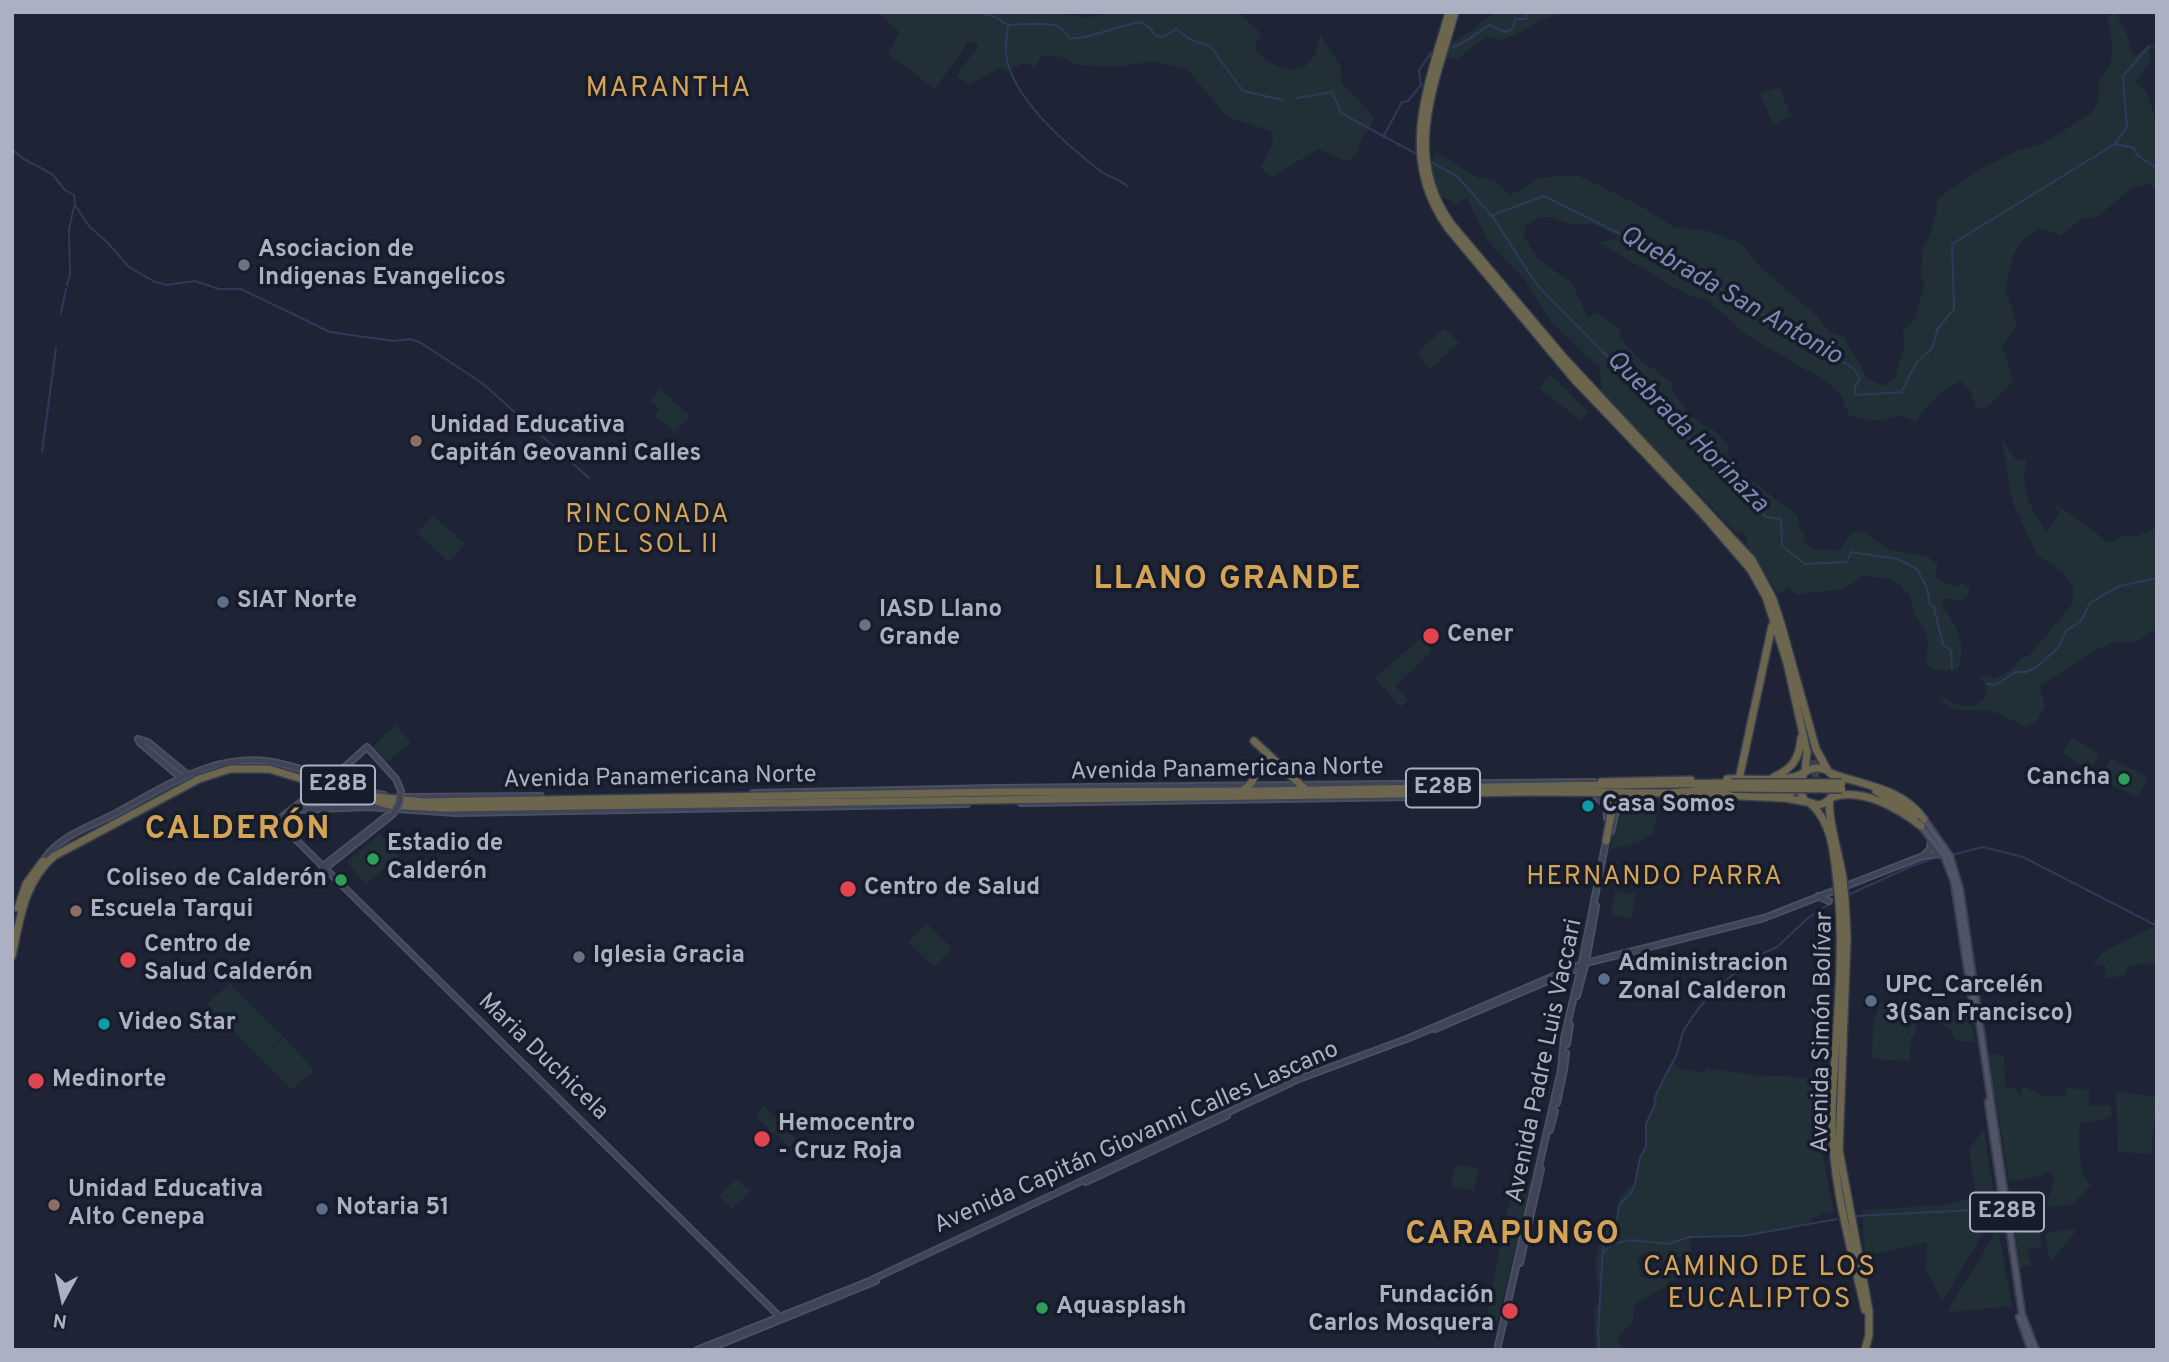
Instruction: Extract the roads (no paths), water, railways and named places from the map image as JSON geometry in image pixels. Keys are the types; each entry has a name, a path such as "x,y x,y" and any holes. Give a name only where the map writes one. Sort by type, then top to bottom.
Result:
{"highway":[{"path":"1449,12 1422,114 1422,157 1428,193 1448,228 1574,379 1739,554 1759,583 1781,648 1807,752 1805,773 1798,788 1801,796 1809,803"},
{"path":"1455,12 1426,116 1422,157 1435,196 1458,232 1574,369 1752,561 1773,599 1815,749 1836,784 1832,798"},
{"path":"1734,783 1769,647 1772,618"},
{"path":"1769,647 1775,644 1781,648"},
{"path":"1798,686 1798,698 1812,756"},
{"path":"1772,779 1794,764 1799,753 1801,734"},
{"path":"1254,741 1302,793"},
{"name":"Avenida Panamericana Norte","path":"12,933 26,884 45,858 211,769 257,763 281,767 388,799 423,802 496,799 723,806 1094,790 1149,797 1734,783 1842,786 1891,803 1922,823"},
{"path":"1578,786 1639,779 1734,783 1793,778 1816,768 1893,793 1916,809 1922,823"},
{"name":"Avenida Panamericana Norte","path":"12,956 26,895 40,870 54,856 199,779 230,769 269,769 389,805 486,809 629,805 653,799 692,797 1124,800 1265,788 1302,793 1688,792 1734,783"},
{"path":"1245,789 1257,769"},
{"path":"1639,782 1702,780"},
{"path":"1688,792 1785,798 1821,805 1844,794 1869,798 1922,823"},
{"path":"1697,794 1793,792"},
{"name":"Avenida Simón Bolívar","path":"1832,798 1829,812 1841,858 1840,880 1847,945 1839,1150 1869,1311 1869,1335 1863,1350"},
{"path":"1606,841 1614,799"},
{"name":"Avenida Simón Bolívar","path":"1809,803 1823,818 1827,827 1840,880"}],"main road":[{"path":"182,778 139,743 138,739 148,742 188,775"},
{"path":"323,868 392,814 399,791 396,779 367,747 338,773 327,777"},
{"path":"362,752 368,754 399,791"},
{"name":"Avenida Panamericana Norte","path":"45,858 50,850 73,835 188,775 218,763 259,760 284,764 379,794 496,799 692,797 996,788 1245,789"},
{"path":"338,773 338,780"},
{"name":"Avenida Panamericana Norte","path":"1302,793 1463,782 1595,782"},
{"path":"293,810 323,785"},
{"name":"Avenida Padre Luis Vaccari","path":"1497,1350 1560,1075 1564,1038 1578,979 1585,964 1606,841 1606,806 1593,793"},
{"name":"Avenida Padre Luis Vaccari","path":"1499,1341 1523,1250 1564,1070 1567,1039 1617,808 1622,800 1633,793"},
{"name":"Avenida Panamericana Norte","path":"293,810 368,807 438,813 486,809 1014,801"},
{"name":"Maria Duchicela","path":"293,810 277,821 781,1318"},
{"name":"Avenida Panamericana Norte","path":"1922,823 1944,856 1952,875 2019,1315 2034,1350"},
{"name":"Avenida Panamericana Norte","path":"1922,823 1950,856 1960,889 2022,1314 2034,1350"},
{"path":"1923,856 1931,846 1931,837"},
{"name":"Avenida Capitán Giovanni Calles Lascano","path":"706,1350 867,1282 1299,1080 1409,1038 1585,964 1764,918 1923,856 1944,856"},
{"path":"1817,896 1829,901"},
{"name":"Avenida Capitán Giovanni Calles Lascano","path":"697,1350 869,1284 1300,1082 1373,1055 1572,972 1585,964"},
{"path":"1572,972 1578,979"}],"waterway":[{"path":"974,12 993,16 1008,25 1055,25 1069,38 1085,37 1140,22 1156,36 1163,37 1176,29 1191,40 1210,46 1243,91 1283,100"},
{"path":"1453,47 1490,25 1505,32 1512,29 1516,19 1526,19 1527,12"},
{"path":"1008,26 1006,50 1010,69 1029,102 1086,160 1127,186"},
{"name":"Quebrada San Antonio","path":"1493,215 1544,196 1663,255 1853,368 1860,378 1855,387 1855,395 1902,392 1917,363 1932,349 1937,330 1954,309 1952,244 2115,144 2127,127 2123,76 2149,46"},
{"path":"1383,137 1402,102 1408,101 1421,85 1419,70 1431,53"},
{"path":"1297,98 1332,92 1341,113 1420,156"},
{"path":"2116,144 2134,148 2137,155 2156,167 2157,171"},
{"path":"12,149 22,158 52,174 65,190 74,195 75,205 89,226 129,267 155,282 167,285 195,281 219,289 241,289 330,332 393,341 411,339 421,343 482,383 589,478"},
{"name":"Quebrada Horinaza","path":"1431,162 1457,176 1492,216 1537,285 1766,517 1781,519 1782,546 1805,564 1847,562 1851,552 1897,559 1917,569 1927,588 1930,605 1934,607 1943,645 1951,650 1952,668"},
{"path":"67,285 70,275 69,229 74,207"},
{"path":"61,313 66,289"},
{"path":"42,452 56,348"},
{"name":"Quebrada Horinaza","path":"1987,684 1996,685 2015,672 2027,672 2038,666 2059,647 2066,631 2081,621 2090,603 2098,598 2120,586 2157,578"},
{"path":"1951,855 1983,847 2023,857 2157,926"},
{"path":"1848,895 1940,856"},
{"path":"1727,979 1777,947 1808,918 1828,905"},
{"path":"1600,1350 1598,1332 1603,1247 1617,1219 1619,1205 1632,1192 1640,1158 1646,1146 1646,1124 1656,1102 1656,1094 1677,1053 1684,1030 1703,1003 1725,980"},
{"path":"1856,1216 1974,1210 1991,1212"},
{"path":"1603,1253 1613,1244 1631,1240 1667,1244 1690,1237 1743,1236 1837,1219"}],"tunnel":[{"path":"1792,792 1808,789 1815,782 1812,756"}],"place":[{"name":"Asociacion de Indigenas Evangelicos","path":"244,265"},
{"name":"Unidad Educativa Capitán Geovanni Calles","path":"416,441"},
{"name":"SIAT Norte","path":"223,602"},
{"name":"IASD Llano Grande","path":"865,625"},
{"name":"Cener","path":"1431,636"},
{"name":"Cancha","path":"2124,779"},
{"name":"Casa Somos","path":"1588,806"},
{"name":"Estadio de Calderón","path":"373,859"},
{"name":"Coliseo de Calderón","path":"341,880"},
{"name":"Centro de Salud","path":"848,889"},
{"name":"Escuela Tarqui","path":"76,911"},
{"name":"Iglesia Gracia","path":"579,957"},
{"name":"Centro de Salud Calderón","path":"128,960"},
{"name":"Administracion Zonal Calderon","path":"1604,979"},
{"name":"UPC_Carcelén 3(San Francisco)","path":"1871,1001"},
{"name":"Video Star","path":"104,1024"},
{"name":"Medinorte","path":"36,1081"},
{"name":"Hemocentro - Cruz Roja","path":"762,1139"},
{"name":"Unidad Educativa Alto Cenepa","path":"54,1205"},
{"name":"Notaria 51","path":"322,1209"},
{"name":"Aquasplash","path":"1042,1308"},
{"name":"Fundación Carlos Mosquera","path":"1510,1311"}],"district":[{"name":"MARANTHA","path":"669,90"},
{"name":"RINCONADA DEL SOL II","path":"648,532"},
{"name":"LLANO GRANDE","path":"1228,582"},
{"name":"CALDERÓN","path":"238,832"},
{"name":"HERNANDO PARRA","path":"1655,879"},
{"name":"CARAPUNGO","path":"1513,1237"},
{"name":"CAMINO DE LOS EUCALIPTOS","path":"1760,1285"}]}
